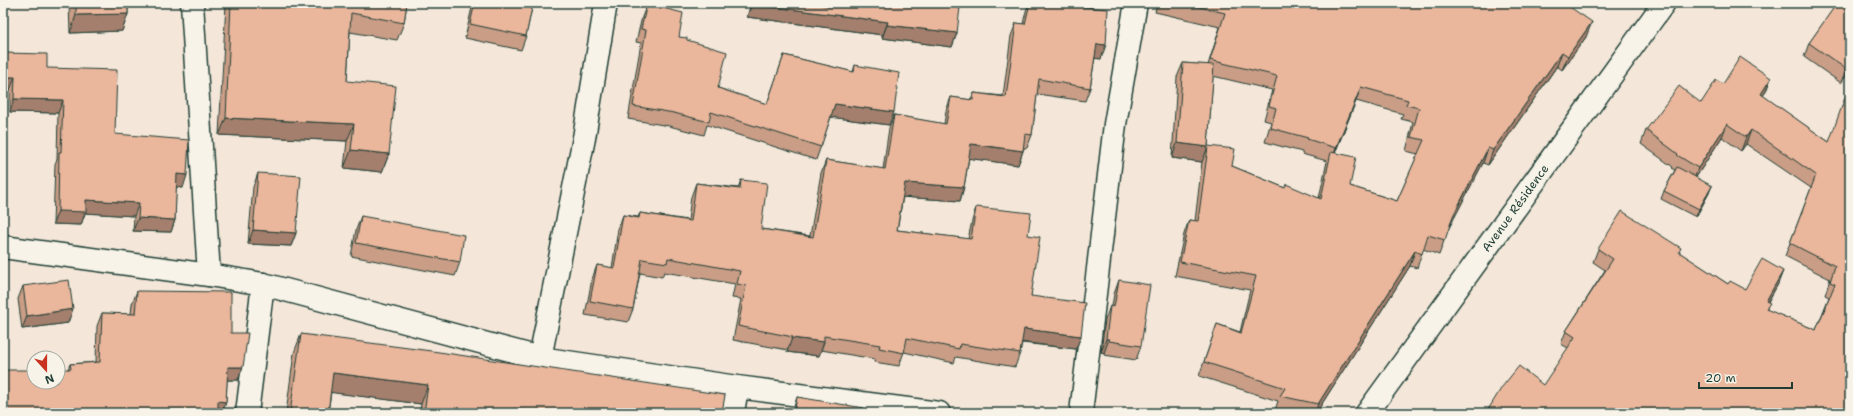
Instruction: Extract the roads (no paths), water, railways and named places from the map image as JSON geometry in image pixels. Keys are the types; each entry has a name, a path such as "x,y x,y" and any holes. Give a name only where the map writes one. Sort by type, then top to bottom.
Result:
{"street":[{"path":"192,3 209,275"},
{"path":"540,358 584,138 606,3"},
{"path":"1081,413 1115,124 1136,3"},
{"name":"Avenue Résidence","path":"1367,413 1664,3"},
{"path":"3,247 264,284 540,358 737,387 939,413"},
{"path":"247,413 264,284"},
{"path":"733,413 737,387"}]}
